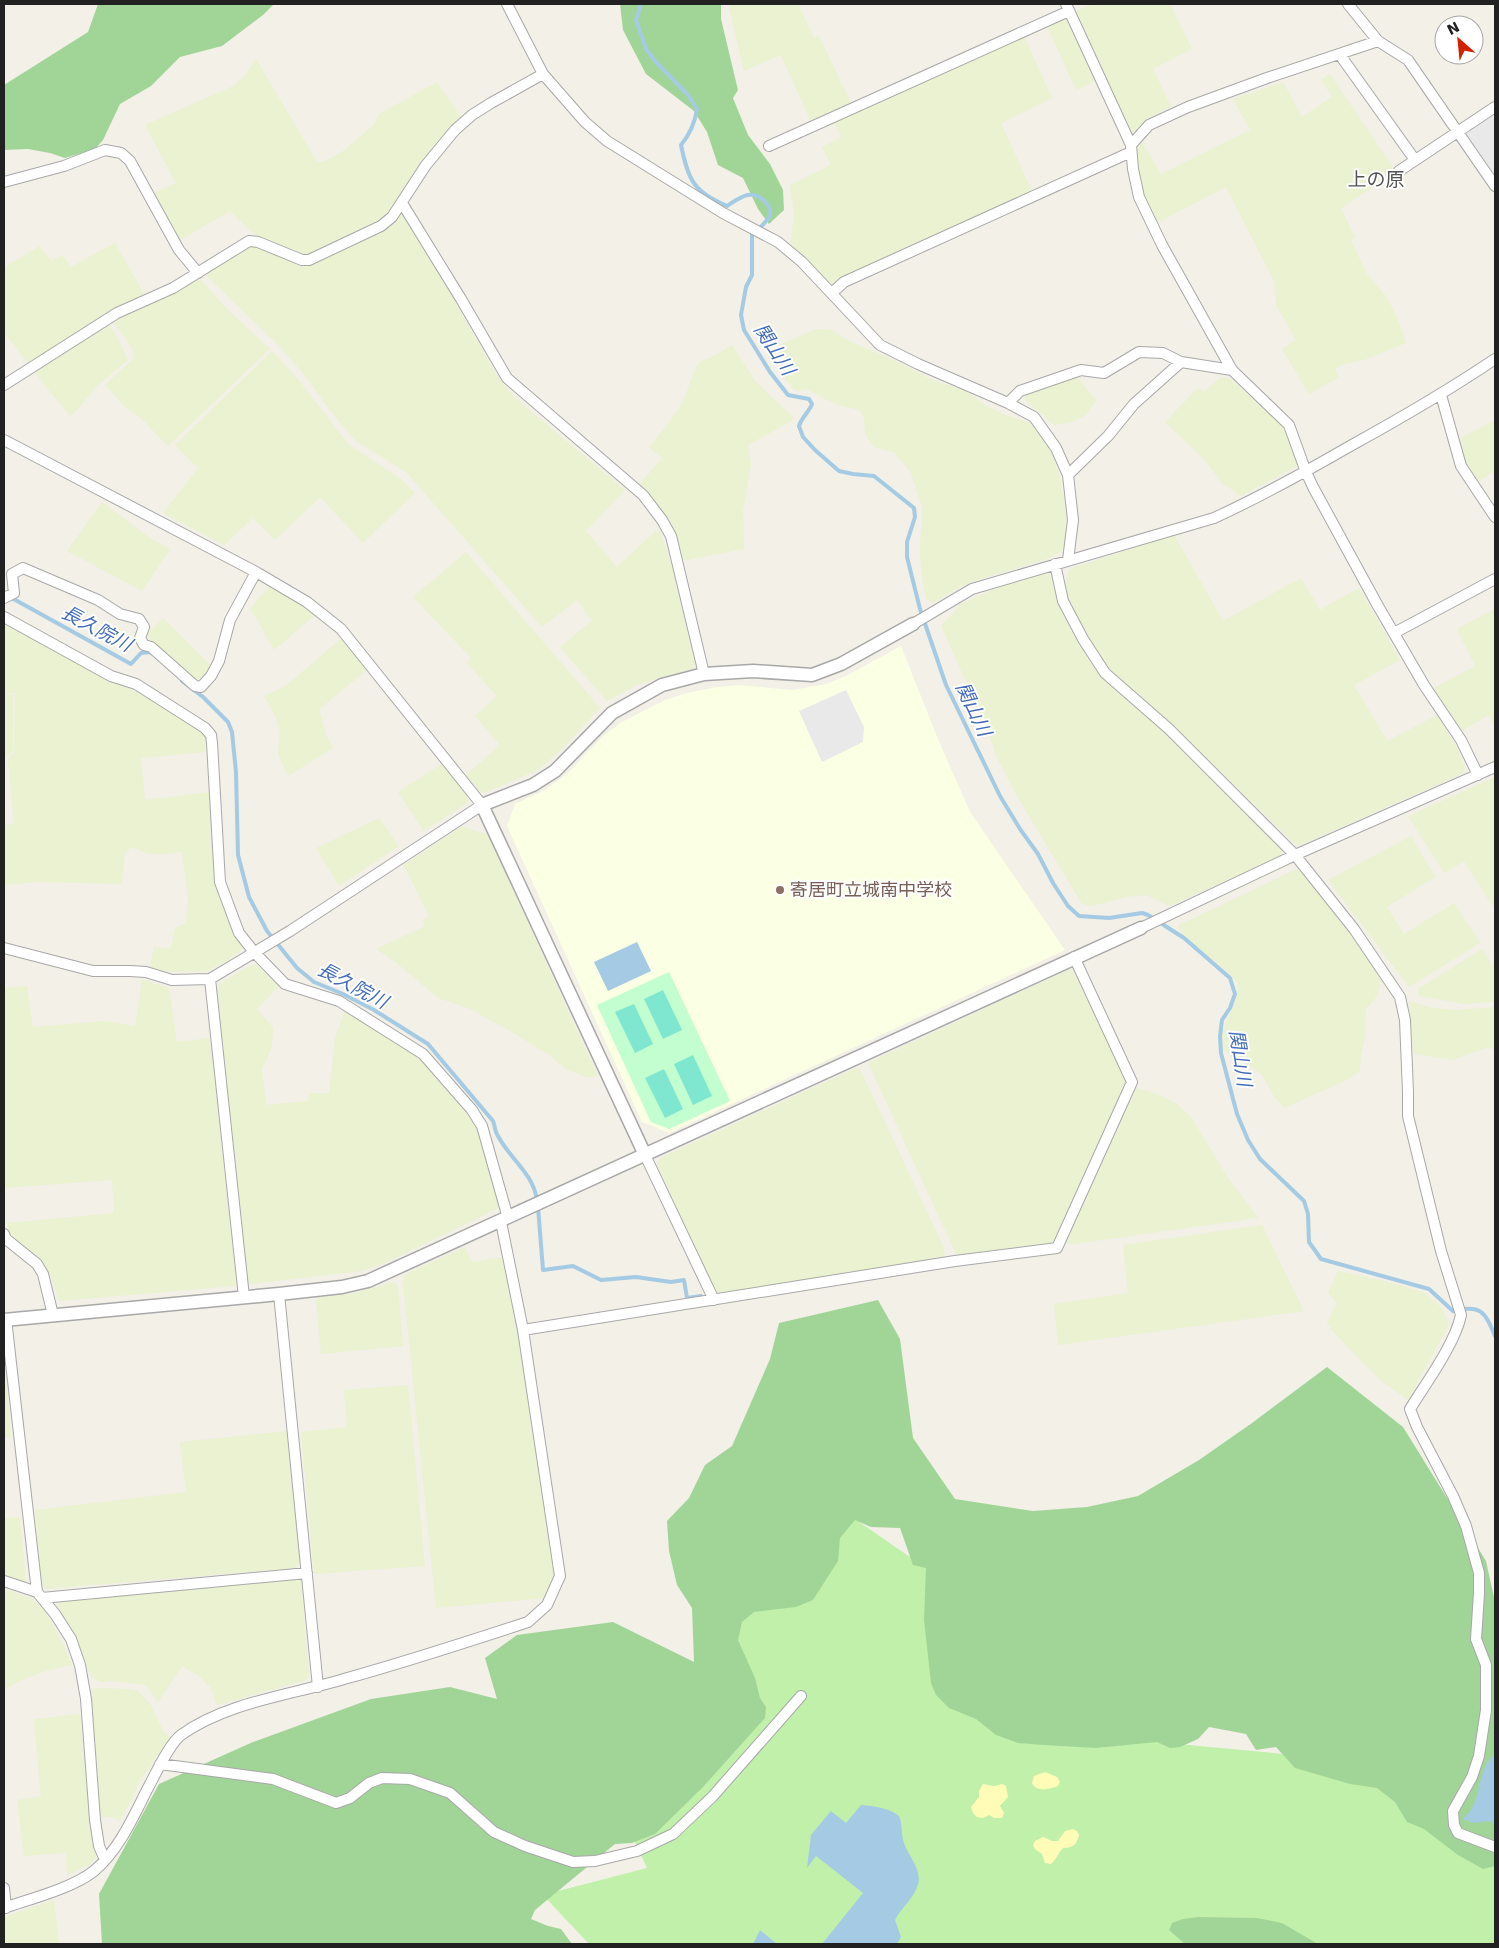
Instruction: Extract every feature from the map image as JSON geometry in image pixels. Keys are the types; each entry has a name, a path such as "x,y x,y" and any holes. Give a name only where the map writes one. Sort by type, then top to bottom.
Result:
{"street":[{"path":"507,4 543,74 585,122 607,141 716,209 778,242 802,262 880,344 918,364 1008,403 1034,417 1056,448 1068,475 1073,520 1068,560"},
{"path":"1348,4 1378,41 1408,60 1495,186"},
{"path":"768,146 1067,7 1131,149 1132,169 1139,197 1162,245 1232,370 1289,425 1306,472 1424,685 1461,740 1478,775"},
{"path":"832,292 844,282 1131,149 1149,125 1188,107 1378,41"},
{"path":"1340,55 1415,160"},
{"path":"4,385 117,313 173,288 248,241 258,242 302,260 309,260 382,226 392,217 426,165 455,130 472,115 543,74"},
{"path":"1399,171 1495,107"},
{"path":"4,182 64,166 105,150 121,153 130,161 179,250 198,273"},
{"path":"402,203 507,378 643,496 662,520 671,536 704,674"},
{"path":"1008,403 1020,391 1080,370 1104,373 1139,352 1163,353 1181,362 1232,370"},
{"path":"4,948 93,971 130,970 146,972 172,980 210,979 290,931 482,805 533,785 555,771 612,713 662,685 704,674 753,671 812,675 841,664 972,589 1214,518 1306,472 1441,394 1495,359"},
{"path":"1068,475 1108,436 1134,404 1181,362"},
{"path":"1441,394 1461,466 1495,517"},
{"path":"4,440 256,572 307,602 341,629 482,805 714,1300"},
{"path":"1055,564 1063,601 1083,639 1105,673 1169,729 1295,855 1354,929 1400,996 1405,1020 1408,1116 1441,1251 1461,1315 1459,1325 1437,1367 1410,1409 1416,1427 1453,1496 1466,1526 1478,1573 1479,1593 1476,1639 1486,1665 1486,1710 1480,1756 1472,1777 1453,1811 1454,1825 1458,1833 1495,1847"},
{"path":"4,598 14,593 12,574 24,568 98,600 120,614 139,619 144,627 140,638 144,645 151,647 195,686 201,687 211,676 219,661 230,620 256,572"},
{"path":"1394,632 1495,578"},
{"path":"4,617 111,676 136,684 205,728 211,736 220,882 239,933 254,952 285,984 339,1001 423,1054 472,1110 482,1126 505,1220 560,1576 547,1605 528,1622 318,1687 235,1708 190,1729 179,1737 160,1764 123,1835 105,1860 93,1872 79,1880 5,1908 4,1888"},
{"path":"105,1860 99,1846 95,1820 86,1700 80,1665 71,1639 55,1614 39,1595 5,1319 279,1294 342,1287 368,1281 1141,928 1295,855 1495,767"},
{"path":"523,1330 955,1261 1057,1248 1132,1082 1074,957"},
{"path":"210,979 244,1297"},
{"path":"4,1234 6,1239 37,1264 43,1274 53,1315"},
{"path":"279,1294 318,1687"},
{"path":"4,1581 39,1595 307,1573"},
{"path":"160,1764 273,1779 336,1802 350,1798 369,1783 382,1778 410,1778 450,1793 494,1832 525,1846 573,1862 595,1860 636,1851 673,1834 713,1796 801,1696"}],"shaded area":[{"path":"729,4 798,4 814,38 819,36 851,103 811,122 781,55 744,71"},
{"path":"1093,4 1170,4 1192,49 1153,69 1171,107 1156,114 1133,133 1128,131 1074,12"},
{"path":"1066,17 1096,81 1076,90 1047,26"},
{"path":"1024,36 1052,98 1001,123 1032,191 845,277 832,285 791,243 794,213 790,185 831,165 822,147 842,137 833,122"},
{"path":"256,59 317,162 325,161 343,151 374,125 379,114 437,82 461,117 447,130 427,155 382,221 306,257 256,236 230,211 180,240 153,193 176,183 145,125 233,86 245,76"},
{"path":"1330,74 1396,172 1341,208 1355,238 1351,240 1367,274 1386,296 1396,315 1406,343 1364,360 1344,364 1335,369 1339,377 1309,394 1282,349 1296,340 1276,305 1274,281 1226,187 1157,223 1143,195 1136,149 1142,142 1161,174 1250,130 1233,99 1283,82 1302,117 1332,97 1321,79"},
{"path":"1492,116 1495,121 1495,175 1466,134"},
{"path":"400,214 409,222 417,235 494,371 506,388 522,404 625,490 586,531 617,567 659,528 673,570 695,664 694,669 635,686 607,701 560,647 592,621 577,600 542,627 406,472 356,441 279,346 204,273 245,246 254,245 305,264"},
{"path":"115,243 145,296 100,318 30,365 4,333 4,267 40,246 51,261 62,255 71,267"},
{"path":"200,279 229,311 270,349 168,446 141,418 127,409 105,385 133,359 134,353 127,340 112,321"},
{"path":"108,323 128,360 98,385 70,416 34,372"},
{"path":"817,329 832,330 849,341 896,361 930,379 966,391 985,405 1005,415 1031,423 1048,442 1060,478 1065,506 1066,541 1062,551 1047,559 960,587 933,603 926,599 922,580 920,553 922,507 911,473 895,453 874,447 865,434 864,418 859,410 841,406 807,389 796,391 788,383 774,361 781,344"},
{"path":"732,345 756,382 793,417 793,420 748,445 751,464 743,511 744,549 682,561 676,536 670,523 640,484 662,458 649,447 682,404 696,367 701,361"},
{"path":"272,351 296,377 349,445 401,479 415,493 363,543 320,497 275,540 253,518 224,545 163,513 198,468 175,445"},
{"path":"1076,376 1096,400 1086,415 1070,423 1054,425 1024,399 1028,393"},
{"path":"1221,377 1231,379 1285,429 1295,454 1297,466 1241,496 1222,483 1204,459 1165,422 1198,388 1204,392"},
{"path":"1495,420 1495,471 1479,481 1465,461 1461,438"},
{"path":"102,502 150,538 170,549 142,591 67,551"},
{"path":"1174,535 1223,621 1301,578 1320,610 1359,588 1400,660 1354,685 1387,741 1437,715 1460,753 1465,769 1462,774 1298,846 1161,714 1103,662 1072,609 1065,586 1069,569"},
{"path":"466,552 600,708 562,749 538,770 484,793 466,775 500,745 475,716 497,696 467,663 471,658 413,597"},
{"path":"1049,572 1058,601 1071,631 1092,666 1118,693 1161,727 1223,789 1282,851 1280,856 1170,906 1146,895 1126,897 1092,906 1082,904 1018,798 996,756 986,723 970,696 966,682 941,626 961,604 997,588"},
{"path":"269,586 291,598 315,615 274,650 250,609"},
{"path":"1495,609 1495,729 1488,715 1462,731 1432,689 1475,666 1457,629"},
{"path":"163,618 212,667 202,681 194,681 152,642 147,634"},
{"path":"4,623 90,671 121,684 165,707 205,736 205,752 141,758 145,800 210,792 216,882 234,934 241,945 241,950 227,961 206,971 170,972 150,967 154,947 171,949 175,928 186,923 188,898 182,852 149,854 132,847 125,852 122,884 38,882 4,885 4,825 14,824 8,758 14,753 15,693 4,693"},
{"path":"341,639 367,670 319,709 326,735 333,748 288,776 278,754 280,733 276,717 264,696 284,687"},
{"name":"寄居町立城南中学校","path":"901,646 938,739 970,812 1065,950 669,1133 642,1122 507,826 515,804 545,790 568,773 603,736 620,723 665,700 686,693 717,687 739,685 793,690 826,684 846,676"},
{"path":"846,690 864,727 863,742 822,762 799,711"},
{"path":"4,694 13,694 13,751 4,758"},
{"path":"443,763 467,795 468,800 466,804 424,831 398,792"},
{"path":"1495,777 1495,910 1464,861 1444,873 1408,816"},
{"path":"379,818 399,846 339,886 316,848"},
{"path":"464,827 488,835 598,1077 586,1077 566,1069 549,1055 507,1029 468,1008 438,998 398,964 376,949 425,926 423,920 429,917 404,865 459,828"},
{"path":"1411,836 1435,877 1387,907 1404,934 1454,903 1480,943 1409,987 1328,880"},
{"path":"1297,869 1302,872 1363,951 1379,976 1381,983 1377,996 1366,1009 1365,1037 1360,1070 1349,1079 1284,1108 1274,1096 1262,1075 1248,1064 1233,1059 1223,1050 1222,1031 1236,1002 1238,984 1227,971 1192,944 1177,926"},
{"path":"1482,949 1495,969 1495,1002 1464,1004 1419,996 1418,989"},
{"path":"256,964 279,986 257,1009 273,1028 272,1047 262,1069 266,1105 308,1101 309,1093 329,1093 335,1038 346,1009 419,1057 469,1117 476,1127 499,1208 387,1262 362,1271 249,1284 215,990 219,984"},
{"path":"1070,969 1073,971 1126,1081 1054,1242 1049,1245 960,1256 956,1254 869,1065 870,1062"},
{"path":"142,979 169,988 177,1042 210,1038 235,1286 59,1301 51,1276 40,1258 9,1233 7,1223 114,1213 112,1180 4,1188 4,988 27,986 33,1027 104,1021 135,1026"},
{"path":"1409,1001 1432,1008 1456,1010 1495,1007 1495,1049 1486,1048 1452,1060 1414,1054"},
{"path":"856,1068 860,1069 944,1248 944,1259 717,1294 714,1292 657,1164 660,1158"},
{"path":"1134,1087 1162,1096 1175,1103 1191,1117 1228,1178 1258,1218 1074,1244 1063,1243"},
{"path":"1262,1225 1304,1311 1058,1345 1054,1304 1128,1293 1123,1245"},
{"path":"465,1247 470,1259 474,1262 502,1257 516,1323 555,1576 545,1598 436,1608 403,1283 404,1275"},
{"path":"1338,1271 1389,1282 1425,1293 1442,1308 1449,1325 1408,1400 1379,1379 1334,1333 1327,1323 1337,1302 1328,1293"},
{"path":"392,1282 398,1285 403,1346 321,1354 316,1301 319,1297 351,1294"},
{"path":"4,1355 11,1437 4,1438"},
{"path":"408,1385 425,1566 314,1574 301,1432 347,1427 344,1390"},
{"path":"289,1431 302,1559 295,1568 45,1589 41,1581 35,1510 186,1492 180,1442"},
{"path":"20,1517 26,1584 4,1577 4,1518"},
{"path":"297,1579 301,1581 309,1676 306,1680 217,1705 210,1687 199,1676 182,1666 158,1702 146,1685 111,1681 101,1682 91,1676 72,1632 56,1606 60,1602"},
{"path":"4,1589 30,1598 44,1609 72,1665 45,1671 17,1682 4,1690"},
{"path":"94,1688 138,1691 151,1705 163,1731 170,1737 139,1782 134,1796 119,1821 112,1817 101,1817 87,1693"},
{"path":"80,1714 96,1856 92,1863 67,1875 66,1853 24,1856 17,1800 41,1796 34,1719"},
{"path":"54,1900 59,1944 4,1944 4,1917"}],"green space":[{"path":"98,4 274,4 263,15 222,46 180,57 151,86 120,104 103,140 95,149 65,158 28,149 4,150 4,85 88,32"},
{"path":"620,4 721,4 721,19 738,90 733,98 748,135 770,164 783,190 784,210 769,224 758,209 743,178 718,165 707,132 694,111 646,74 623,30"},
{"path":"669,972 730,1101 669,1129 651,1122 597,1005"},
{"path":"663,990 682,1030 663,1039 644,999"},
{"path":"634,1004 653,1044 635,1053 615,1012"},
{"path":"693,1055 712,1096 693,1105 674,1064"},
{"path":"664,1069 683,1109 665,1118 645,1078"},
{"path":"878,1300 900,1339 913,1438 955,1499 1033,1511 1087,1507 1138,1496 1199,1460 1327,1367 1403,1427 1486,1561 1495,1602 1495,1866 1483,1869 1458,1855 1424,1829 1407,1822 1395,1802 1377,1788 1350,1784 1295,1768 1276,1747 1256,1750 1246,1734 1209,1727 1198,1739 1180,1747 1170,1748 1157,1742 1096,1748 1044,1745 1018,1743 996,1735 976,1719 949,1708 936,1695 931,1683 924,1620 926,1568 913,1565 900,1528 871,1527 855,1520 840,1538 838,1561 813,1600 796,1607 754,1612 742,1622 738,1640 755,1678 760,1698 766,1707 765,1718 703,1787 655,1834 632,1843 615,1844 535,1910 531,1919 561,1929 572,1944 102,1944 99,1894 159,1784 253,1742 371,1699 450,1687 497,1699 485,1658 517,1635 613,1622 694,1662 692,1608 677,1585 669,1551 667,1521 689,1498 705,1465 732,1446 770,1359 779,1323"},
{"path":"849,1515 926,1568 1015,1729 1338,1759 1495,1855 1495,1944 589,1944 543,1895 647,1868 626,1822 725,1633"},
{"path":"1198,1917 1257,1918 1282,1923 1318,1944 1185,1944 1169,1930 1172,1923"}],"sand":[{"path":"1045,1772 1057,1777 1060,1782 1058,1786 1040,1789 1034,1786 1032,1783 1034,1776"},
{"path":"983,1784 994,1786 1002,1784 1006,1786 1008,1797 1000,1806 1004,1813 1002,1818 994,1818 989,1815 983,1818 977,1817 973,1813 971,1807 979,1797 979,1791"},
{"path":"1073,1829 1079,1835 1075,1844 1071,1847 1063,1848 1051,1864 1045,1863 1042,1854 1033,1845 1035,1841 1043,1837 1052,1841 1058,1841 1065,1831"}],"water":[{"path":"637,942 651,971 608,991 594,962"},
{"path":"1495,1755 1495,1824 1489,1821 1474,1823 1463,1819 1473,1806 1487,1764"},
{"path":"861,1805 886,1809 899,1816 904,1843 919,1875 919,1881 913,1896 895,1920 901,1937 897,1944 822,1944 863,1893 816,1856 807,1868 811,1835 831,1811 846,1823"},
{"path":"760,1930 777,1944 753,1944"}],"waterway":[{"name":"関山川","path":"641,4 636,20 646,49 688,95 697,109 692,128 681,145 686,167 694,183 706,195 727,206 737,199 752,195 761,198 769,209 769,217 752,235 752,275 746,287 741,315 744,330 770,372 788,395 809,399 812,404 799,426 803,437 815,450 839,471 874,476 914,508 915,517 907,542 907,557 920,609 946,685 1000,796 1038,854 1053,883 1068,906 1079,916 1109,918 1142,913 1148,915 1184,938 1230,978 1235,994 1230,1008 1222,1020 1220,1036 1221,1053 1237,1114 1248,1140 1260,1159 1304,1201 1308,1214 1309,1242 1321,1259 1429,1289 1453,1311 1470,1309 1481,1312 1488,1321 1495,1336"},
{"name":"長久院川","path":"10,597 131,664 141,653 150,652 153,654"},
{"name":"長久院川","path":"182,681 203,697 228,722 232,732 236,772 238,855 249,897 267,931 297,968 314,982 374,1010 428,1044 493,1121 496,1133 531,1182 537,1200"},
{"name":"長久院川","path":"538,1207 543,1270 573,1266 601,1280 636,1277 671,1282 684,1280 687,1298 701,1296"}],"place":[{"name":"寄居町立城南中学校","path":"780,890"}],"district":[{"name":"上の原","path":"1376,179"}]}
